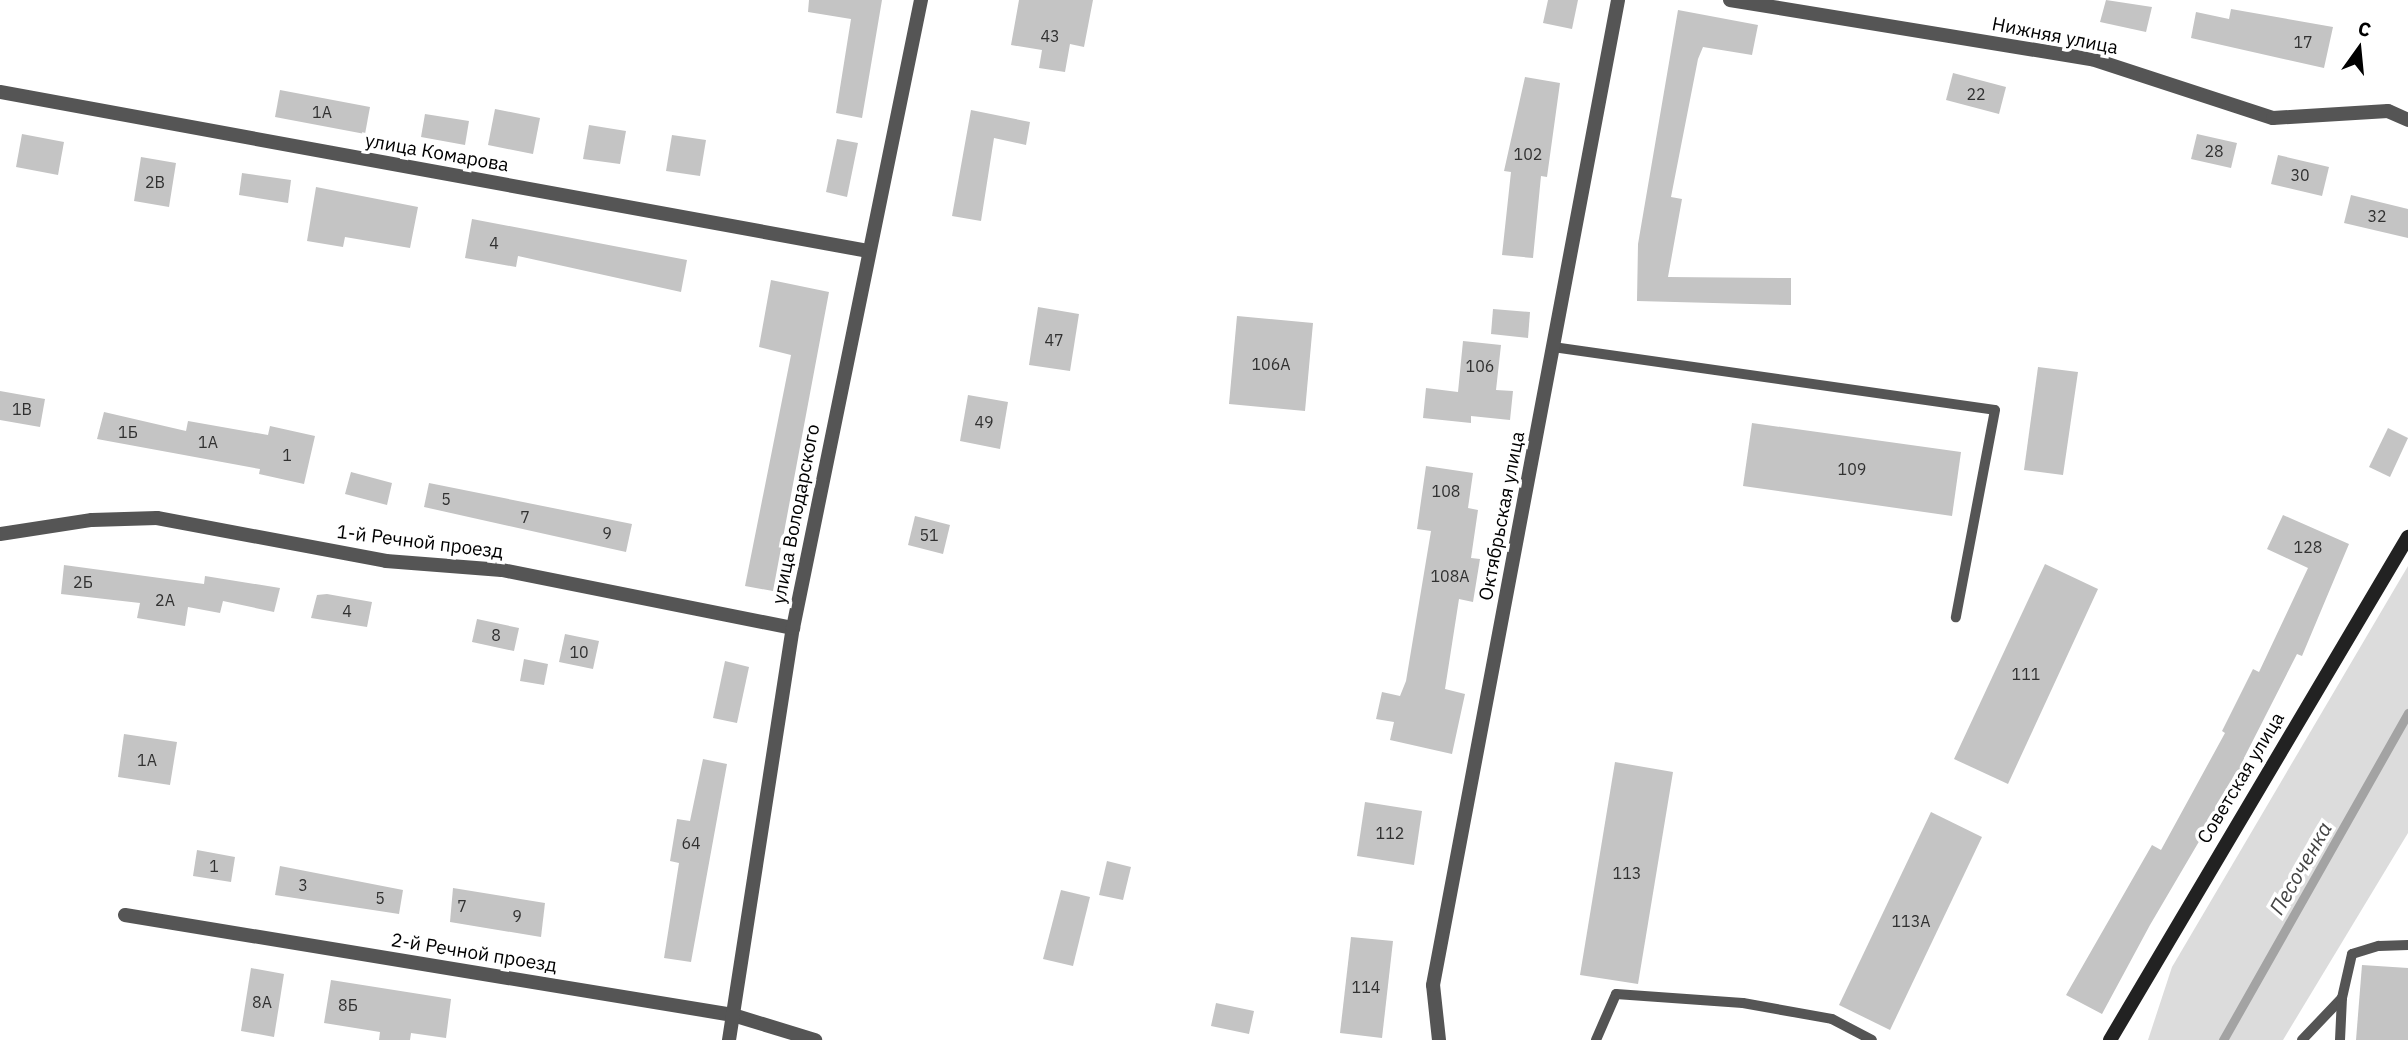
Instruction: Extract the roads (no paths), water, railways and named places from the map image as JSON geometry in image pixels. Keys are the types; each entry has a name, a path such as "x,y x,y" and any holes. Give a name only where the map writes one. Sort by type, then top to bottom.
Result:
{"street":[{"name":"улица Володарского","path":"729,1040 793,628 921,0"},
{"name":"Октябрьская улица","path":"1439,1040 1433,985 1618,0"},
{"name":"Нижняя улица","path":"1730,0 2092,59 2273,118 2388,111 2408,120"},
{"name":"улица Комарова","path":"0,92 868,251"},
{"name":"1-й Речной проезд","path":"0,534 92,520 157,518 386,561 502,570 793,628"},
{"name":"Советская улица","path":"2109,1040 2408,537"},
{"name":"2-й Речной проезд","path":"125,915 733,1015 815,1040"}],"lane":[{"path":"1553,347 1996,410 1956,617"},
{"path":"2340,1040 2342,998 2352,954 2379,946 2408,945"},
{"path":"1596,1040 1616,994 1743,1003 1832,1019 1872,1040"},
{"path":"2302,1040 2342,998"}],"waterway":[{"name":"Песоченка","path":"2223,1040 2408,713"}]}
